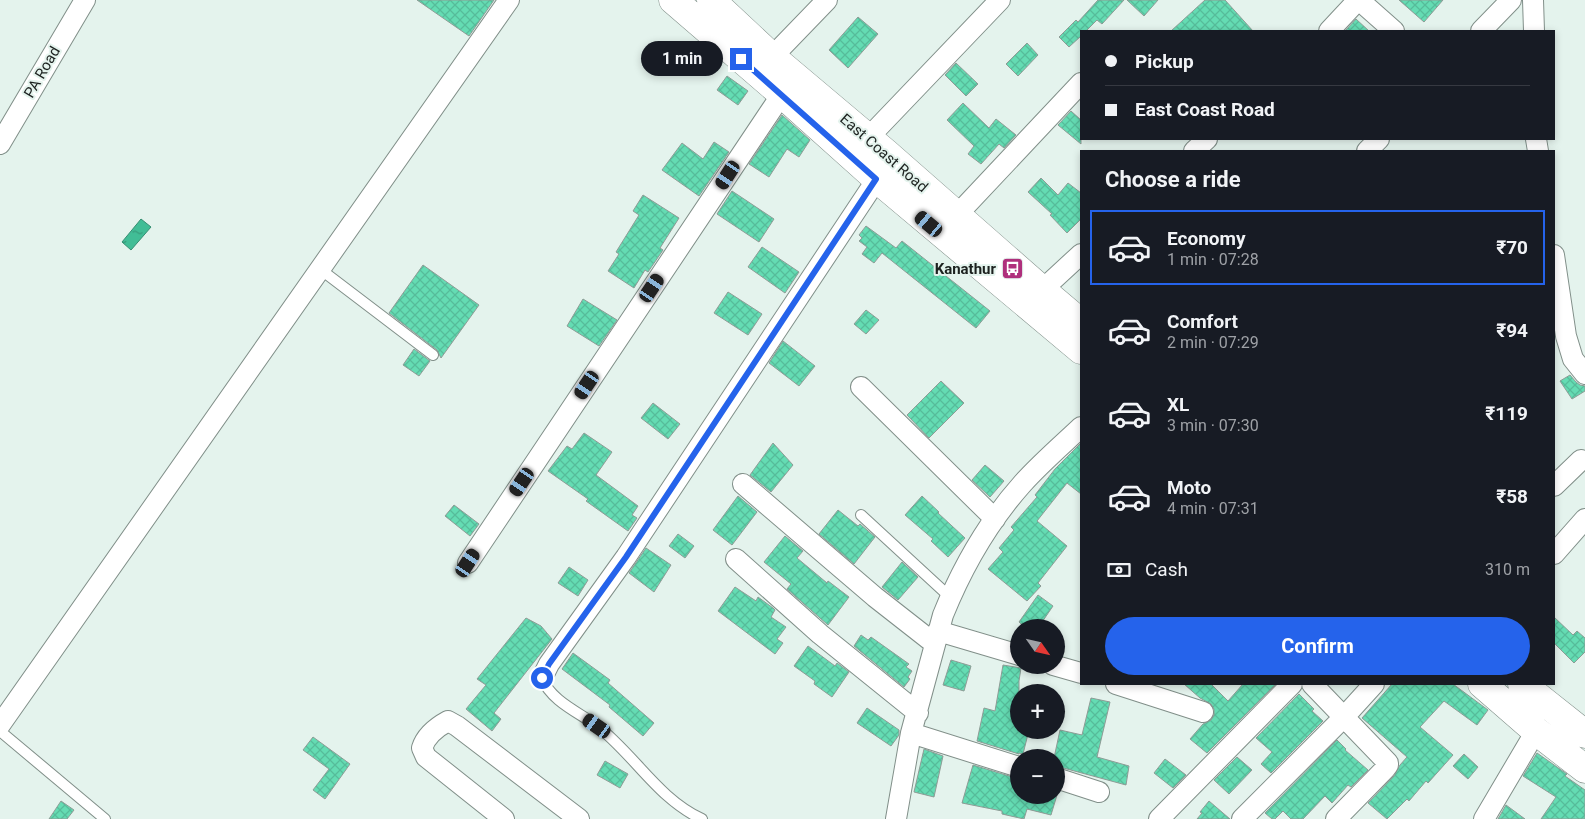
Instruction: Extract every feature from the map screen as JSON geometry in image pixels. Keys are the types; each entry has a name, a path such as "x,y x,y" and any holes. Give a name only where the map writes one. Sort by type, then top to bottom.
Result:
{"main road":[{"name":"East Coast Road","path":"673,0 782,94 876,179 1080,349"},
{"name":"East Coast Road","path":"711,0 772,57 1080,322"},
{"path":"1483,685 1536,731 1585,769"},
{"path":"1523,685 1585,734"}],"street":[{"name":"PA Road","path":"0,144 85,0"},
{"path":"0,725 509,0"},
{"path":"772,57 827,0"},
{"path":"868,138 1000,0"},
{"path":"1330,30 1358,0 1393,30"},
{"path":"1482,30 1510,0"},
{"path":"1533,0 1534,30"},
{"path":"956,216 1080,85"},
{"path":"468,563 782,94"},
{"path":"1195,150 1207,140"},
{"path":"1368,150 1378,140"},
{"path":"542,678 549,664 626,557 876,179"},
{"path":"1042,290 1080,255"},
{"path":"1555,262 1566,336 1573,359 1585,374"},
{"path":"861,387 995,519"},
{"path":"896,819 911,733 918,713 936,638 950,598 978,545 995,519 1022,484 1080,428"},
{"path":"1555,485 1581,460"},
{"path":"743,484 883,604 936,638 1010,653"},
{"path":"1555,553 1585,519"},
{"path":"736,559 820,634 918,713"},
{"path":"1065,668 1080,673"},
{"path":"1119,685 1203,712"},
{"path":"1159,819 1291,685"},
{"path":"1313,685 1388,763 1336,819"},
{"path":"1242,819 1344,717 1373,685"},
{"path":"504,819 426,757 422,748 424,743 441,724 448,721 456,726 579,819"},
{"path":"1484,819 1536,731"},
{"path":"911,733 1010,764"},
{"path":"1065,781 1100,792"}],"lane":[{"path":"320,269 433,355"},
{"path":"861,515 950,598"},
{"path":"542,678 546,687 554,696 597,726 628,753 660,789 702,819"},
{"path":"0,731 105,819"}],"water":[{"path":"141,219 151,227 131,250 122,242"}],"building":[{"path":"417,0 494,0 469,36"},
{"path":"1098,0 1124,0 1102,24 1097,20 1087,30 1080,30 1080,37 1069,47 1059,37 1076,20 1078,22"},
{"path":"1127,0 1158,0 1144,16"},
{"path":"1205,0 1225,0 1252,30 1172,30"},
{"path":"1399,0 1443,0 1424,22"},
{"path":"858,17 878,34 848,68 829,50"},
{"path":"1356,19 1368,30 1346,30"},
{"path":"1027,43 1038,55 1018,76 1006,64"},
{"path":"956,63 978,84 966,96 945,75"},
{"path":"727,76 748,91 738,105 717,90"},
{"path":"963,103 989,128 996,119 1016,135 1004,148 999,144 981,164 968,154 974,146 947,120"},
{"path":"1071,111 1080,119 1081,144 1058,125"},
{"path":"782,115 810,140 799,157 787,149 769,177 749,164"},
{"path":"714,142 729,152 699,196 662,170 682,143 703,159"},
{"path":"1041,178 1058,195 1068,183 1080,192 1080,220 1067,233 1050,215 1052,214 1028,192"},
{"path":"732,191 774,219 759,242 717,214"},
{"path":"643,195 679,218 660,248 663,250 648,272 645,270 634,288 608,271 619,254 616,252 639,215 633,211"},
{"path":"866,226 896,248 902,241 990,311 976,328 882,253 874,263 862,254 867,247 859,241 862,238 859,235"},
{"path":"762,247 799,272 785,293 748,267"},
{"path":"423,265 479,305 441,358 437,350 389,313"},
{"path":"728,292 762,314 748,335 714,313"},
{"path":"583,299 617,320 599,346 567,326"},
{"path":"866,310 879,320 866,334 854,324"},
{"path":"783,341 815,366 799,386 769,363"},
{"path":"414,349 430,361 419,376 403,365"},
{"path":"1570,375 1580,385 1585,386 1585,391 1572,399 1560,381"},
{"path":"941,381 964,403 929,438 907,415"},
{"path":"653,403 680,424 668,439 641,418"},
{"path":"584,433 612,452 596,475 638,506 632,515 637,518 628,531 586,501 588,499 548,471 567,446 572,449"},
{"path":"773,443 793,465 771,492 750,475"},
{"path":"1080,444 1080,493 1067,483 1037,521 1067,546 1038,583 1041,586 1027,601 988,569 1003,552 999,548 1014,530 1011,527 1037,497 1035,495 1055,469"},
{"path":"985,465 1004,481 990,497 972,480"},
{"path":"738,496 757,512 732,545 713,530"},
{"path":"922,496 965,538 948,557 931,541 933,539 905,515"},
{"path":"454,505 479,524 470,536 445,516"},
{"path":"838,510 858,526 860,524 875,537 854,564 819,534"},
{"path":"678,534 694,546 685,558 669,546"},
{"path":"785,536 803,551 797,558 827,583 828,581 849,597 828,625 787,589 791,584 764,562"},
{"path":"646,548 671,565 654,592 629,573"},
{"path":"902,562 918,577 898,600 882,587"},
{"path":"569,567 588,580 578,596 558,583"},
{"path":"735,587 756,601 758,597 773,608 775,610 771,617 786,627 777,639 783,643 775,654 718,611"},
{"path":"1038,595 1053,606 1044,619 1021,619"},
{"path":"526,618 541,626 552,639 494,713 501,719 492,731 466,709 486,685 477,679"},
{"path":"1555,618 1573,635 1577,631 1585,638 1585,652 1574,663 1555,644"},
{"path":"861,635 868,640 871,637 909,664 906,667 912,671 908,677 910,679 904,687 854,646"},
{"path":"808,646 835,666 837,663 849,672 832,697 814,684 815,681 794,666"},
{"path":"573,653 610,680 608,683 654,723 643,736 609,707 610,705 562,669"},
{"path":"951,660 971,666 964,691 943,685"},
{"path":"1003,665 1010,666 1010,674 1020,674 1019,684 1010,684 1010,739 1027,739 1024,749 1010,749 1010,751 977,741 984,708 995,711"},
{"path":"1185,685 1212,685 1228,701 1242,685 1275,685 1207,753 1190,739 1214,715 1214,709 1211,704 1200,698"},
{"path":"1391,685 1454,685 1488,710 1477,725 1444,701 1420,727 1453,755 1428,783 1426,781 1409,801 1407,799 1387,819 1368,803 1394,776 1407,757 1362,718"},
{"path":"1299,694 1314,709 1312,711 1323,721 1271,773 1261,764 1272,752 1256,738"},
{"path":"1091,698 1110,702 1097,757 1129,766 1126,785 1065,768 1065,749 1056,749 1058,739 1065,739 1065,731 1082,735"},
{"path":"867,708 899,730 899,735 891,746 857,723"},
{"path":"313,737 350,764 325,799 313,790 329,769 303,750"},
{"path":"1337,740 1345,750 1368,770 1351,787 1348,785 1332,803 1325,796 1303,819 1291,819 1283,811 1275,819 1272,819 1265,813"},
{"path":"924,749 943,756 934,797 914,792"},
{"path":"1537,753 1567,774 1565,776 1585,790 1585,819 1541,819 1556,797 1523,776"},
{"path":"1464,754 1478,767 1468,779 1453,766"},
{"path":"1237,757 1252,770 1229,794 1214,780"},
{"path":"1165,759 1186,775 1173,788 1154,773"},
{"path":"605,761 628,774 620,788 597,775"},
{"path":"973,765 1010,776 1010,804 1054,804 1051,815 1027,809 1024,819 1002,814 1002,811 962,803"},
{"path":"61,801 74,810 67,819 49,819"},
{"path":"1209,801 1230,819 1197,819"},
{"path":"1506,805 1525,819 1498,819"}],"place":[{"name":"Kanathur","path":"1012,269"}],"route":[{"path":"542,678 549,664 626,557 876,179 741,59"}]}
